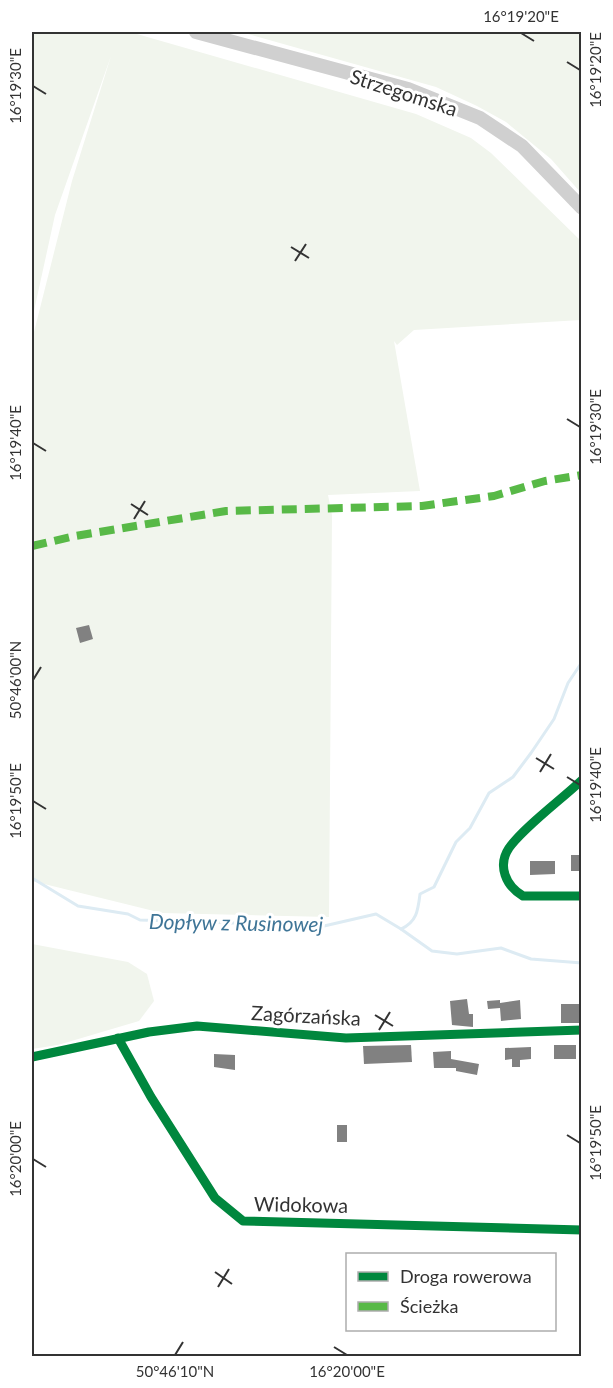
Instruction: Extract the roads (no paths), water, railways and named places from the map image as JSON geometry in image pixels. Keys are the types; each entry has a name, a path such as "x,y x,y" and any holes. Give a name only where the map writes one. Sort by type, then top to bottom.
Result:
{"main road":[{"name":"Strzegomska","path":"196,32 408,89 480,118 522,146 582,208"}],"street":[{"path":"582,780 509,848 504,871 507,882 523,896 582,896"},
{"name":"Zagórzańska","path":"32,1057 118,1038 197,1026 346,1038 582,1030"},
{"name":"Widokowa","path":"118,1038 151,1097 215,1198 243,1221 582,1230"}],"waterway":[{"name":"Dopływ z Rusinowej","path":"32,878 78,906 128,914 140,920 324,926 376,914 401,929 414,919 420,894 434,887 456,842 470,828 489,793 513,777 531,753 554,719 568,683 582,662"},
{"path":"401,929 432,951 457,954 501,948 531,959 582,963"}]}
